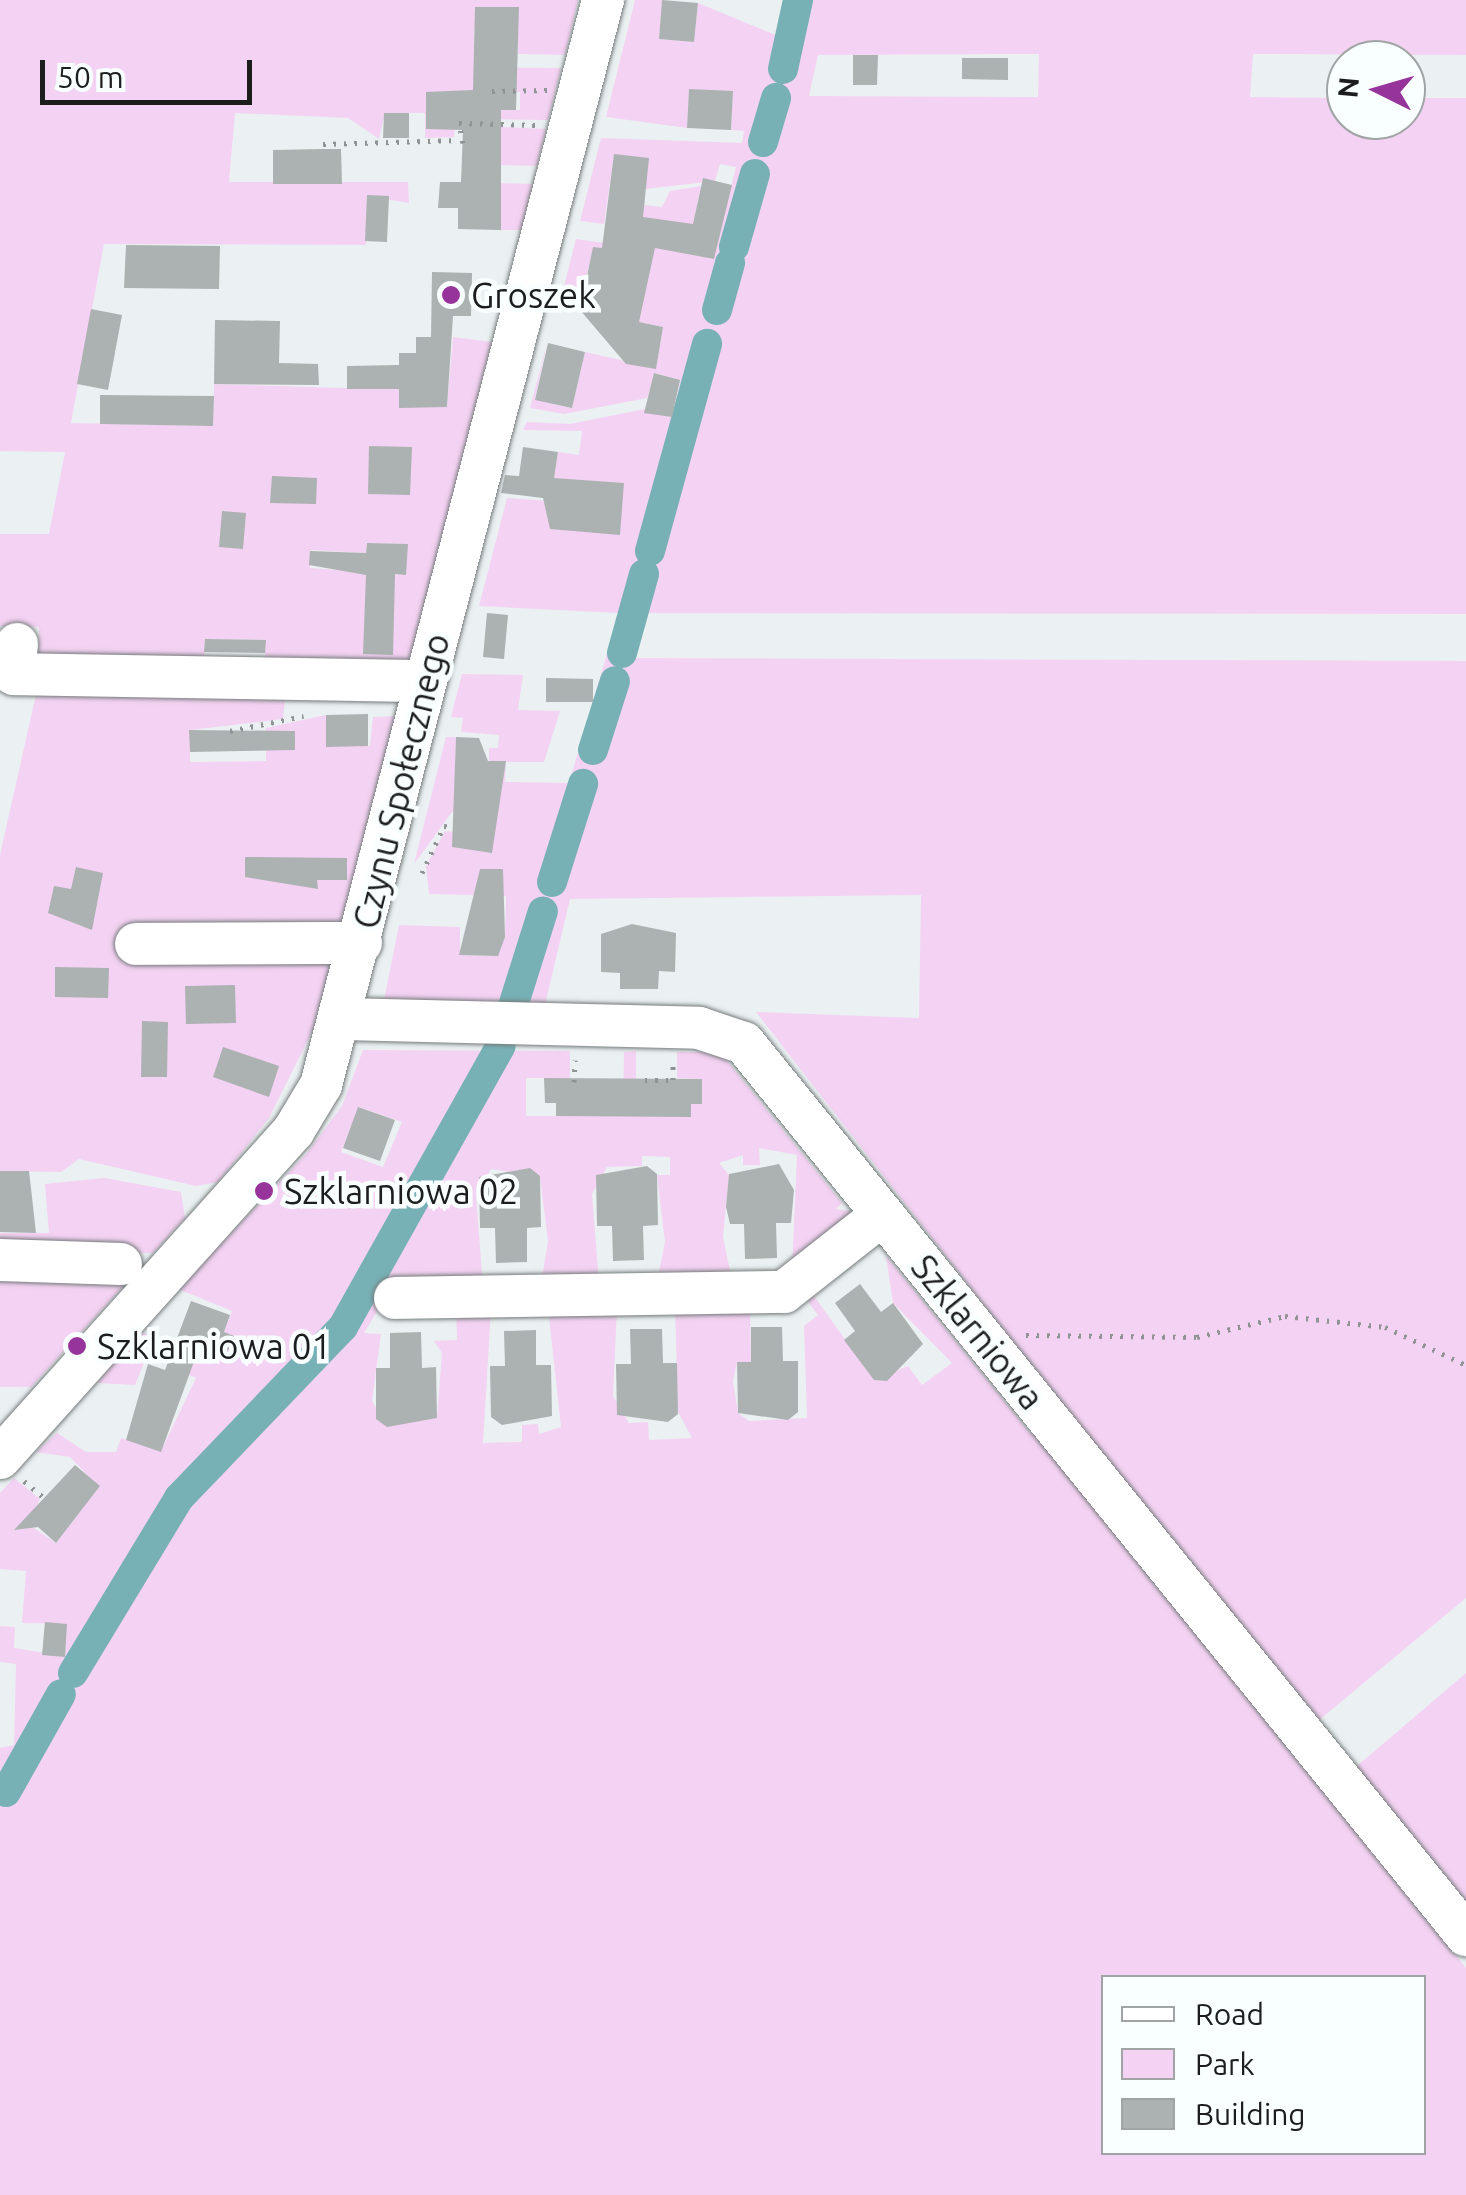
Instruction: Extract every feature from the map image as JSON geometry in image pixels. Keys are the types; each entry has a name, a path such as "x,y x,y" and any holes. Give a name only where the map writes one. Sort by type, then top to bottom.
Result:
{"street":[{"name":"Czynu Społecznego","path":"8,1466 294,1130 343,1018 424,681 603,0"},
{"path":"16,644 14,674 424,681"},
{"path":"136,944 362,943"},
{"name":"Szklarniowa","path":"343,1018 728,1034 748,1047 1466,1936"},
{"path":"395,1298 784,1292 882,1214"},
{"path":"0,1260 121,1264"}],"path":[{"path":"492,91 556,90"},
{"path":"323,144 461,141 459,123 547,125"},
{"path":"230,730 312,715"},
{"path":"422,873 444,826 454,828"},
{"path":"574,1082 575,1052"},
{"path":"645,1080 673,1080 673,1052"},
{"path":"980,1334 1196,1337 1285,1316 1384,1327 1466,1365"},
{"path":"8,1466 44,1498"}],"green space":[{"path":"0,0 578,0 565,55 518,54 518,29 474,29 474,67 561,68 548,120 455,119 454,137 425,138 425,113 385,113 379,139 348,118 235,113 229,182 408,182 409,203 367,196 366,245 104,244 71,423 213,426 214,384 378,389 399,365 399,407 447,407 453,337 492,342 410,666 265,664 265,640 205,639 204,663 39,662 39,627 0,626 0,534 49,534 65,452 0,451","holes":["426,92 520,92 520,110 426,107","367,543 407,544 405,575 310,568 311,550 366,553"]},
{"path":"635,0 662,0 659,39 694,42 698,3 778,36 789,0 1466,0 1466,55 1426,55 1426,40 1326,40 1326,54 1253,54 1250,97 1326,98 1326,140 1426,140 1426,98 1466,98 1466,614 640,613 628,658 1466,661 1466,1598 1312,1726 756,1012 919,1018 921,895 570,899 544,1009 383,1005 399,925 460,927 460,955 497,956 505,936 506,896 429,894 426,866 445,831 454,832 452,847 497,818 452,812 414,864 446,737 456,737 455,778 489,763 489,748 498,748 499,735 461,732 463,718 451,717 462,674 523,675 518,710 560,711 544,762 506,762 505,782 569,783 619,613 479,606 507,498 577,503 581,481 554,478 558,452 579,455 582,431 523,430 527,422 570,424 645,409 671,417 680,380 655,373 647,398 564,414 530,408 547,343 535,399 557,405 572,408 585,352 656,368 663,327 629,320 652,259 594,247 582,292 563,290 576,239 655,250 641,228 644,205 662,207 670,191 701,186 697,204 725,210 736,167 720,164 715,181 645,189 614,155 604,224 580,221 601,138 742,143 744,131 731,130 733,92 689,89 687,128 606,117","holes":["1039,54 1038,97 809,96 818,55"]},
{"path":"501,127 546,129 537,166 499,165"},
{"path":"459,182 533,184 521,230 501,230"},
{"path":"37,690 286,690 283,719 190,730 190,762 266,761 266,728 326,715 326,746 370,746 373,717 397,716 324,1008 269,1118 218,1182 196,1186 79,1159 61,1172 0,1171 0,855"},
{"path":"363,1050 570,1051 570,1078 526,1078 526,1116 623,1116 624,1052 636,1051 636,1082 702,1104 702,1079 677,1078 677,1052 720,1052 842,1203 836,1209 850,1211 847,1230 792,1269 797,1155 759,1148 760,1165 743,1165 743,1155 719,1163 729,1175 723,1237 732,1280 657,1282 665,1242 657,1175 670,1175 670,1157 642,1156 642,1166 607,1167 592,1194 599,1283 541,1284 548,1241 540,1177 491,1169 476,1196 483,1285 409,1286 399,1275 364,1333 381,1334 372,1401 387,1426 437,1418 442,1353 434,1341 457,1340 456,1310 491,1310 483,1443 522,1442 522,1425 538,1424 539,1434 561,1427 548,1308 617,1308 613,1396 629,1423 648,1422 649,1440 692,1438 678,1412 675,1306 750,1305 751,1362 737,1362 733,1381 738,1413 749,1421 807,1418 804,1326 818,1315 802,1294 809,1289 874,1380 908,1366 922,1385 952,1363 893,1303 886,1256 1030,1433 1040,1432 1466,1968 1466,2195 0,2195 0,1748 14,1745 16,1664 0,1662 0,1626 15,1627 14,1648 65,1656 67,1624 22,1623 26,1571 0,1569 0,1493 14,1478 40,1499 28,1524 56,1543 99,1487 70,1457 36,1452 57,1433 86,1452 116,1452 121,1438 161,1451 196,1378 178,1370 182,1360 150,1348 135,1385 97,1383 139,1331 174,1345 224,1332 232,1311 178,1289 307,1153 342,1106","holes":["359,1107 402,1122 383,1167 341,1152"]},
{"path":"105,1178 181,1192 185,1218 153,1253 0,1252 0,1233 49,1233 45,1184"},
{"path":"0,1274 128,1281 31,1387 0,1387"},
{"path":"1466,1673 1466,1915 1350,1772"}],"building":[{"path":"662,0 698,3 694,42 659,39"},
{"path":"475,7 519,7 516,110 501,110 501,230 458,229 458,208 438,208 440,182 461,182 463,130 426,129 426,92 473,90"},
{"path":"853,55 878,55 877,85 853,85"},
{"path":"962,58 1008,58 1008,80 962,79"},
{"path":"689,89 733,91 731,130 687,128"},
{"path":"384,113 409,113 409,138 383,138"},
{"path":"341,149 342,184 273,184 273,150"},
{"path":"614,154 649,158 643,217 693,224 703,178 732,185 714,259 655,248 639,322 663,327 656,369 626,364 580,310 593,247 602,248"},
{"path":"367,195 389,196 387,242 365,241"},
{"path":"126,245 220,246 219,289 124,288"},
{"path":"432,272 472,273 471,316 453,316 447,407 399,408 399,389 347,389 347,366 399,365 399,353 416,353 416,337 431,337"},
{"path":"91,309 122,315 108,390 77,384"},
{"path":"215,320 280,321 279,363 318,364 319,385 214,384"},
{"path":"548,343 585,352 572,408 535,400"},
{"path":"654,373 680,380 672,417 644,413"},
{"path":"100,395 214,396 213,426 100,424"},
{"path":"369,446 412,447 410,495 368,494"},
{"path":"523,447 558,452 554,478 624,483 620,535 550,529 543,498 501,493 505,475 519,476"},
{"path":"272,476 317,478 316,504 270,503"},
{"path":"222,511 246,513 243,549 219,547"},
{"path":"367,543 408,544 406,575 395,574 393,655 363,654 366,575 309,565 310,551 366,553"},
{"path":"487,613 508,615 504,659 483,657"},
{"path":"205,639 266,640 265,653 204,652"},
{"path":"546,678 593,679 593,702 546,702"},
{"path":"368,714 368,746 326,747 326,715"},
{"path":"189,730 295,731 295,750 190,752"},
{"path":"456,737 479,738 488,761 506,761 492,853 452,847"},
{"path":"245,857 347,858 347,880 317,880 318,889 245,877"},
{"path":"76,867 103,873 92,930 48,913 54,886 71,889"},
{"path":"480,869 503,869 505,937 498,956 459,955"},
{"path":"632,924 676,933 675,972 659,971 658,989 620,989 620,973 601,972 601,934"},
{"path":"55,967 109,968 108,998 55,997"},
{"path":"235,985 236,1023 186,1024 185,986"},
{"path":"142,1021 168,1022 167,1077 141,1077"},
{"path":"223,1047 279,1066 269,1097 213,1077"},
{"path":"544,1078 702,1079 702,1104 691,1104 691,1117 556,1116 556,1103 545,1103"},
{"path":"358,1107 395,1120 380,1161 343,1148"},
{"path":"779,1164 794,1190 791,1223 776,1223 777,1258 745,1259 744,1224 730,1224 726,1207 729,1174"},
{"path":"647,1166 657,1174 658,1225 643,1226 644,1260 613,1261 612,1226 597,1226 596,1175"},
{"path":"530,1168 540,1176 541,1227 527,1228 527,1262 496,1263 495,1228 480,1228 479,1177"},
{"path":"0,1171 29,1171 36,1233 0,1232"},
{"path":"860,1284 881,1312 893,1303 923,1344 887,1381 874,1380 844,1340 855,1331 835,1303"},
{"path":"191,1301 230,1315 224,1332 234,1336 225,1358 199,1348 161,1452 126,1440 148,1364 165,1370"},
{"path":"751,1327 782,1327 783,1361 798,1361 798,1412 788,1420 738,1413 737,1362 751,1362"},
{"path":"630,1329 662,1329 663,1363 677,1363 678,1414 668,1422 617,1415 616,1364 631,1364"},
{"path":"536,1330 536,1365 551,1365 552,1416 502,1425 491,1417 490,1366 505,1366 504,1331"},
{"path":"421,1332 422,1368 436,1367 437,1418 387,1427 376,1419 376,1368 390,1368 390,1333"},
{"path":"75,1465 100,1486 56,1543 38,1527 14,1530"},
{"path":"45,1622 67,1624 65,1657 42,1655"}],"waterway":[{"path":"783,69 798,0"},
{"path":"763,142 776,98"},
{"path":"734,247 755,174"},
{"path":"717,310 730,263"},
{"path":"650,551 707,344"},
{"path":"622,653 644,574"},
{"path":"593,750 615,681"},
{"path":"552,882 583,784"},
{"path":"514,1003 543,911"},
{"path":"73,1673 179,1498 343,1327 501,1046"},
{"path":"6,1792 61,1694"}],"place":[{"name":"Groszek","path":"451,295"},
{"name":"Szklarniowa 02","path":"264,1191"},
{"name":"Szklarniowa 01","path":"77,1346"}]}
